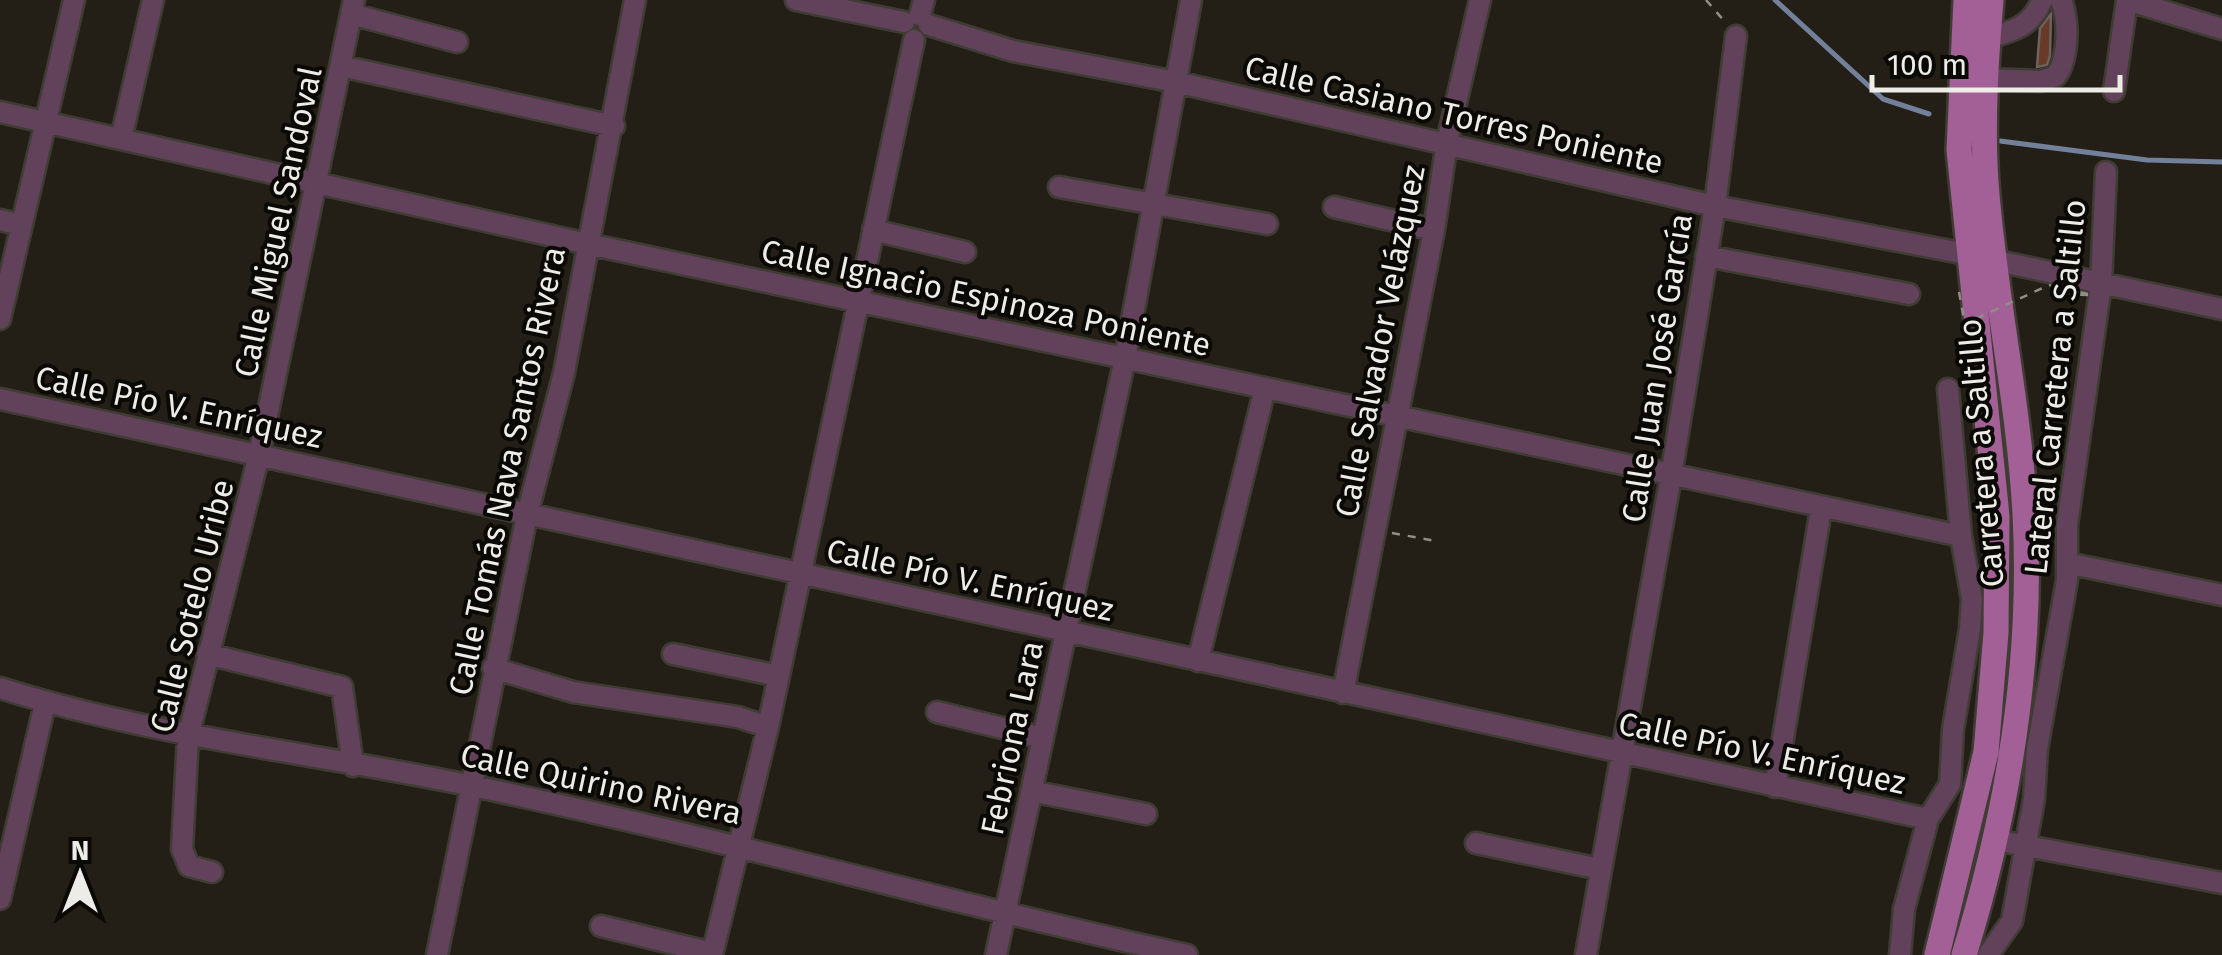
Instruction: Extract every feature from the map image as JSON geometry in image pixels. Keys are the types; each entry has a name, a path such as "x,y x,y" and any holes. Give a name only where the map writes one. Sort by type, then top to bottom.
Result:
{"main road":[{"name":"Carretera a Saltillo","path":"1936,955 1970,834 1986,752 1996,634 1997,516 1958,124 1966,0"},
{"name":"Carretera a Saltillo","path":"1964,955 1995,840 2020,701 2026,556 2016,416 1986,182 1991,0"}],"street":[{"path":"0,319 74,0"},
{"path":"121,139 153,0"},
{"name":"Calle Tomás Nava Santos Rivera","path":"437,955 526,514 548,445 636,0"},
{"name":"Calle Casiano Torres Poniente","path":"796,0 918,20 1013,51 1176,82 1714,206 1968,254 2222,309"},
{"name":"Febriona Lara","path":"996,955 1125,358 1191,0"},
{"name":"Calle Salvador Velázquez","path":"1343,693 1434,230 1447,142 1480,0"},
{"path":"1988,38 2019,30 2038,12 2042,0"},
{"path":"1986,79 2041,81 2056,76 2063,64 2066,14 2061,0"},
{"path":"2114,91 2127,0 2222,29"},
{"path":"352,7 457,42"},
{"name":"Calle Miguel Sandoval","path":"259,456 352,7"},
{"path":"601,926 712,954 736,843 768,727 918,20"},
{"name":"Calle Juan José García","path":"1586,955 1671,476 1714,206 1736,36"},
{"path":"341,66 614,126"},
{"name":"Calle Ignacio Espinoza Poniente","path":"0,112 588,244 1962,536"},
{"name":"Lateral Carretera a Saltillo","path":"1988,955 2012,920 2067,562 2067,525 2101,284 2106,172"},
{"path":"1059,187 1267,224"},
{"path":"1334,207 1434,230"},
{"path":"0,220 21,225"},
{"path":"873,230 966,252"},
{"path":"1706,256 1909,294"},
{"path":"1198,661 1265,388"},
{"path":"1900,955 1904,909 1928,819 1950,784 1953,729 1970,629 1972,600 1948,389"},
{"name":"Calle Pío V. Enríquez","path":"0,398 1928,819"},
{"name":"Calle Sotelo Uribe","path":"212,872 189,866 182,849 188,737 259,456"},
{"path":"1774,788 1821,508"},
{"path":"2067,562 2222,596"},
{"path":"206,654 342,687 353,766"},
{"path":"673,654 779,676"},
{"path":"493,668 540,685 738,717 768,727"},
{"name":"Calle Quirino Rivera","path":"0,688 188,737 469,785 736,843 1005,914 1187,955"},
{"path":"0,899 46,703"},
{"path":"937,712 1043,738"},
{"path":"1032,791 1146,814"},
{"path":"1995,840 2222,883"},
{"path":"1476,843 1600,869"},
{"path":"1082,932 1084,955"}],"path":[{"path":"1706,0 1736,36"},
{"path":"1959,292 1970,351 1972,320 2049,285 2092,295 2057,294"},
{"path":"1376,530 1436,542"}],"building":[{"path":"2051,14 2050,56 2047,65 2037,67 2040,28"}],"waterway":[{"path":"1775,0 1883,99 1929,114"},
{"path":"2000,141 2147,160 2222,162"}]}
